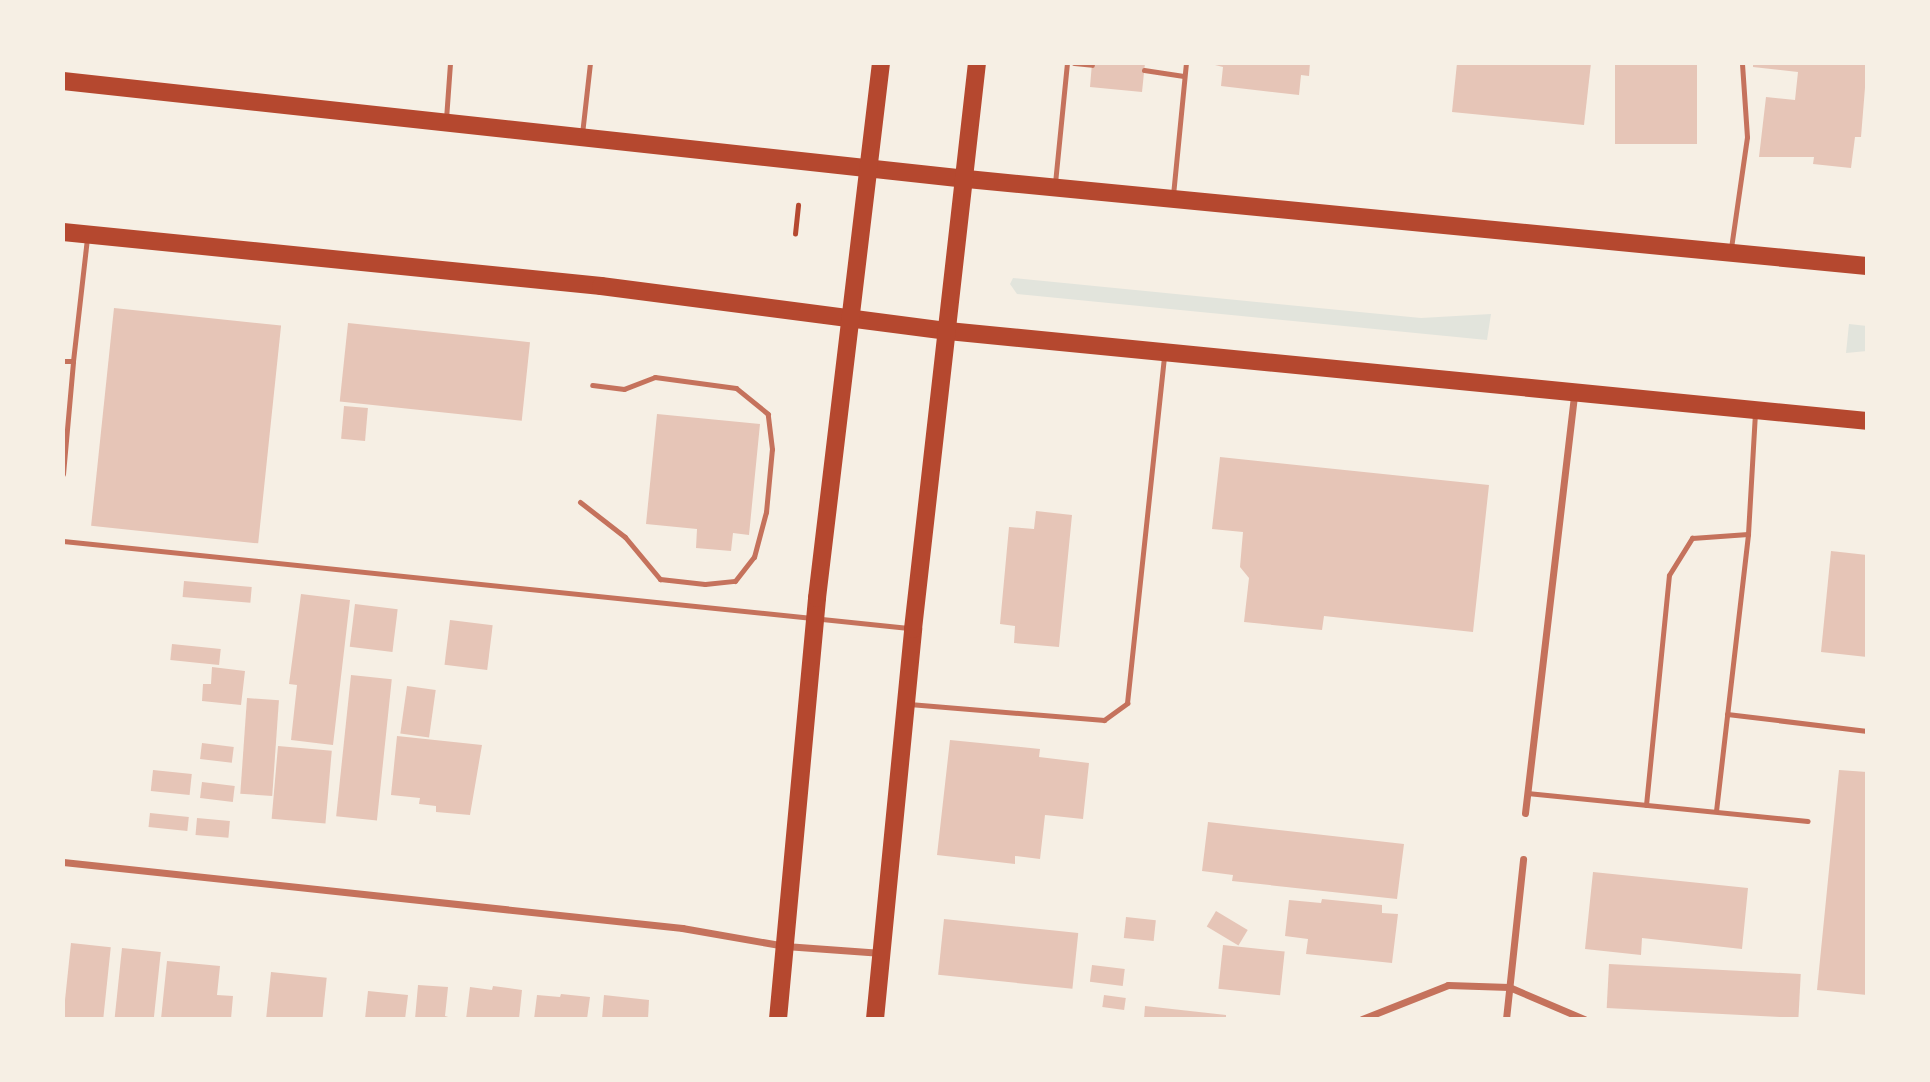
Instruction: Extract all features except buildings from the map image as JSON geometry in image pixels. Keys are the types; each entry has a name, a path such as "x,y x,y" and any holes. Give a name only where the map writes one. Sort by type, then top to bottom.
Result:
{"main road":[{"path":"778,1019 814,617 881,63"},
{"path":"875,1019 914,629 967,178 977,63"},
{"path":"63,81 867,168 1867,266"},
{"path":"63,232 601,286 948,331 1867,421"}],"street":[{"path":"1525,813 1574,391"},
{"path":"1506,1019 1523,859"},
{"path":"63,862 682,928 785,946 882,953"},
{"path":"1362,1019 1448,985 1509,987 1584,1019"}],"lane":[{"path":"445,122 450,63"},
{"path":"582,138 590,63"},
{"path":"1054,187 1067,63"},
{"path":"1074,63 1092,65"},
{"path":"1172,198 1186,63"},
{"path":"1731,251 1747,137 1742,63"},
{"path":"1144,70 1184,76"},
{"path":"63,474 88,234"},
{"path":"906,704 1104,720 1126,703 1164,352"},
{"path":"63,361 73,361"},
{"path":"580,502 625,537 660,579 705,584 735,581 754,557 766,512 771,462 768,414 736,388 655,377 624,389 592,385"},
{"path":"1716,811 1748,534 1755,410"},
{"path":"1646,805 1670,575 1692,538 1748,534"},
{"path":"63,541 914,629"},
{"path":"1727,715 1867,731"},
{"path":"1527,793 1808,821"}],"path":[{"path":"795,234 798,205"}],"shaded area":[{"path":"1013,278 1421,318 1491,314 1487,340 1017,294 1010,284"},
{"path":"1849,324 1867,326 1867,351 1846,353"}]}
